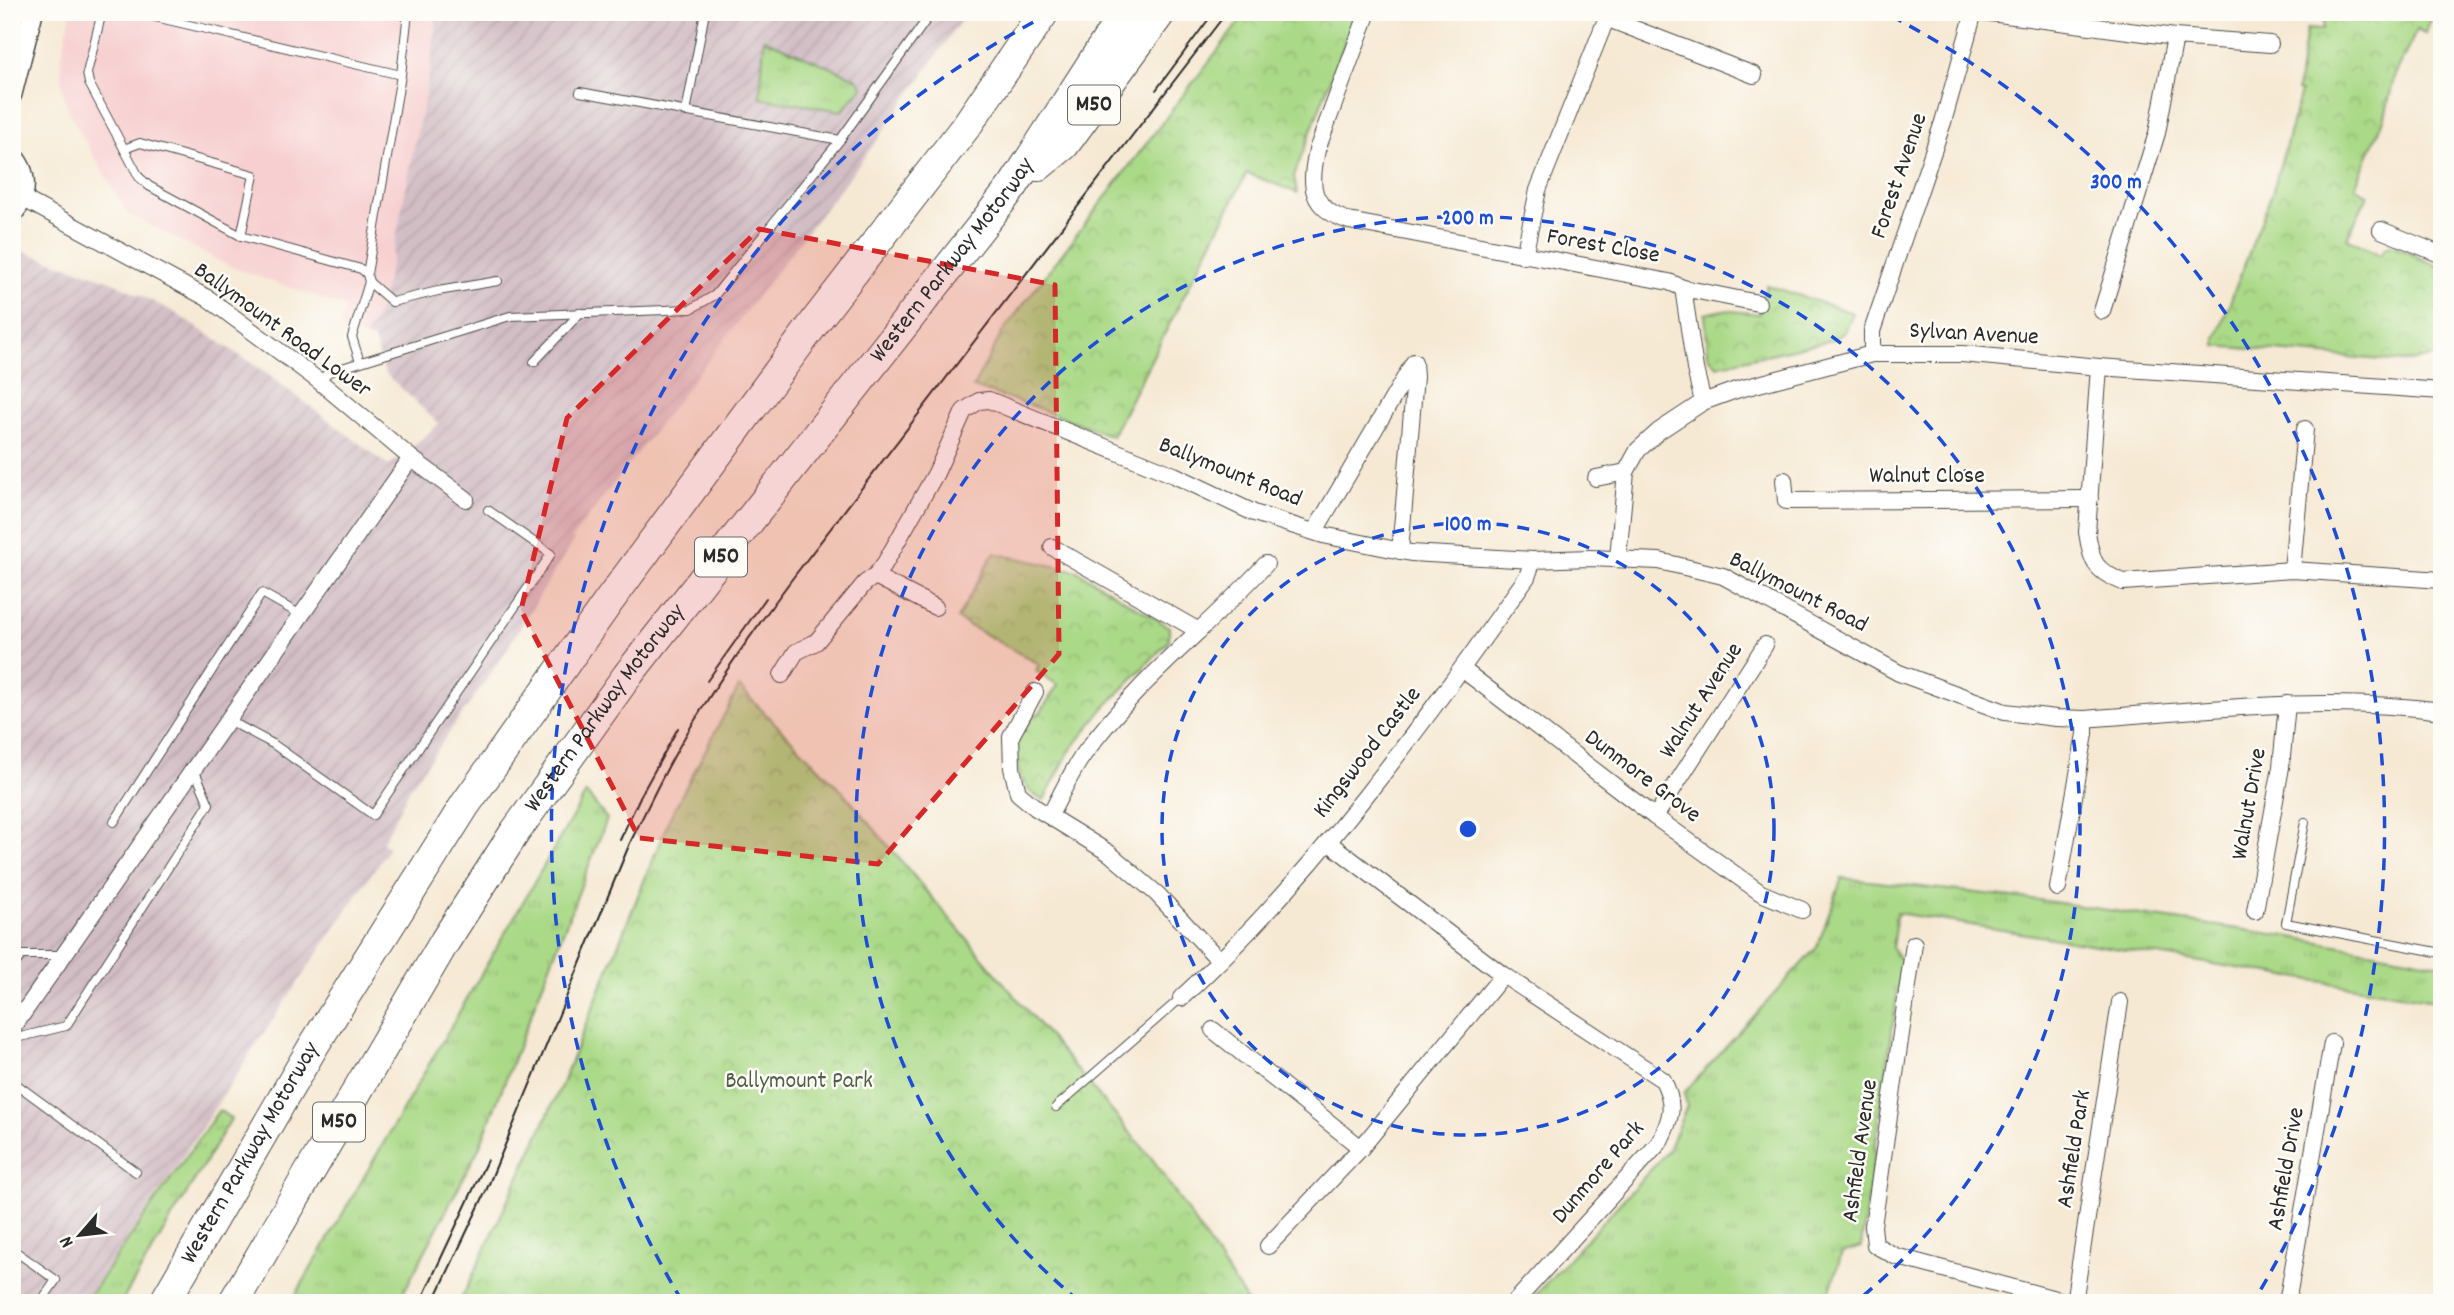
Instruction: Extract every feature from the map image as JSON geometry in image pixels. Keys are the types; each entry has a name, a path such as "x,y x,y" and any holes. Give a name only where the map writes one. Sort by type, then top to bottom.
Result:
{"highway":[{"name":"Western Parkway Motorway","path":"164,1303 314,1045 465,805 609,601 818,318 967,125 1044,12"},
{"name":"Western Parkway Motorway","path":"233,1303 445,941 515,832 627,676 1013,186 1125,12"},
{"name":"M50","path":"1013,186 1064,145 1161,12"}],"street":[{"path":"12,94 33,12"},
{"name":"Forest Close","path":"1368,12 1317,150 1312,184 1329,215 1524,256 1669,282 1683,288 1687,300 1695,369 1703,402"},
{"name":"Forest Avenue","path":"1872,354 1872,331 1943,122 1974,12"},
{"path":"1983,12 2175,37 2270,44"},
{"name":"Forest Close","path":"1524,256 1538,190 1607,15 1754,75"},
{"path":"2102,311 2157,133 2175,37"},
{"path":"12,155 23,173 17,206"},
{"name":"Ballymount Road Lower","path":"17,206 209,299 319,381 466,499"},
{"path":"2381,230 2442,255"},
{"path":"1683,288 1758,303"},
{"name":"Sylvan Avenue","path":"1618,558 1626,472 1638,450 1659,431 1703,402 1763,381 1872,354 1962,354 2099,367 2442,391"},
{"path":"1315,531 1417,355 1400,551"},
{"path":"2099,367 2087,532 2091,560 2103,573 2123,582 2292,570 2442,580"},
{"name":"Ballymount Road","path":"782,675 796,652 817,642 865,583 875,576 885,563 936,473 964,411 979,401 989,400 1174,475 1254,513 1315,531 1400,551 1533,559 1618,558 1658,561 1723,576 1899,673 2005,712 2085,719 2343,702 2442,711"},
{"path":"2292,570 2305,429"},
{"path":"12,1029 411,457"},
{"path":"1597,478 1626,472"},
{"name":"Walnut Close","path":"1784,480 1786,501 2090,499"},
{"path":"1052,547 1199,631"},
{"name":"Kingswood Castle","path":"1181,998 1280,900 1328,842 1462,669 1527,577 1533,559"},
{"path":"1050,814 1083,755 1116,713 1266,564"},
{"path":"875,576 935,607"},
{"name":"Walnut Avenue","path":"1654,817 1765,645"},
{"name":"Dunmore Grove","path":"1462,669 1654,817 1761,893 1802,909"},
{"path":"1034,692 1011,736 1012,768 1018,793 1109,853 1157,894 1220,961"},
{"name":"Walnut Drive","path":"2255,911 2281,767 2287,704"},
{"path":"2058,888 2085,734 2085,719"},
{"name":"Dunmore Park","path":"1328,842 1503,975 1663,1080 1671,1096 1670,1121 1659,1143 1514,1303"},
{"name":"Ashfield Avenue","path":"1914,944 1873,1226 1872,1237 1875,1245 1895,1256 2072,1303"},
{"path":"1268,1246 1361,1148 1503,975"},
{"name":"Ashfield Park","path":"2072,1303 2120,1002"},
{"path":"1213,1030 1361,1148"},
{"name":"Ashfield Drive","path":"2287,1303 2332,1043"}],"lane":[{"path":"102,12 86,73 139,177 149,186 241,236 361,269 392,302 498,281"},
{"path":"134,12 401,75"},
{"path":"360,362 352,337 368,278 401,75 408,12"},
{"path":"686,112 705,12"},
{"path":"319,381 329,372 510,316 691,309 715,295 840,140 932,12"},
{"path":"580,92 840,140"},
{"path":"124,149 140,143 254,175 241,236"},
{"path":"534,362 580,313"},
{"path":"228,720 273,744 373,815 551,554 488,510"},
{"path":"114,822 262,593 301,615"},
{"path":"12,1039 66,1026 209,804 194,769"},
{"path":"2305,822 2287,923 2442,953"},
{"path":"12,967 22,955 64,955"},
{"path":"1056,1107 1181,998"},
{"path":"12,1081 136,1172"},
{"path":"12,1249 55,1280 40,1303"}],"highlighted area":[{"path":"759,229 1055,285 1059,654 878,864 639,838 521,610 567,418"}],"shaded area":[{"path":"71,12 437,12 430,70 391,262 379,311 365,337 340,329 345,307 231,267 127,213 72,118 65,100 61,61"},
{"path":"437,12 967,12 875,143 572,538 574,540 500,660 410,788 382,843 389,848 171,1175 82,1303 12,1303 12,248 109,280 172,311 262,370 389,466 439,424 385,373 374,340 365,337 379,311 391,262 430,70"}],"green space":[{"path":"1247,12 1356,12 1294,176 1297,193 1247,173 1112,436 973,387 1003,331"},
{"path":"2325,12 2434,12 2425,34 2417,30 2394,77 2385,117 2355,187 2368,195 2347,238 2380,255 2385,248 2392,245 2442,268 2442,348 2437,356 2406,362 2216,346 2216,339 2273,190 2301,92 2297,91 2306,29 2322,30"},
{"path":"764,39 856,78 863,87 842,111 760,98"},
{"path":"1767,285 1853,313 1845,332 1832,340 1717,366 1708,355 1705,314 1723,310 1759,314"},
{"path":"994,553 1077,571 1169,627 1169,641 1104,708 1069,752 1044,800 1036,796 1024,783 1018,766 1016,747 1033,715 1040,713 1058,685 1036,671 1039,664 957,619"},
{"name":"Ballymount Park","path":"739,687 843,792 1154,1161 1248,1303 458,1303 561,1086 670,817"},
{"path":"586,793 607,819 479,1148 398,1303 291,1303"},
{"path":"1842,878 2039,900 2286,936 2442,964 2442,1001 1897,913 1892,948 1902,962 1861,1247 1842,1253 1826,1303 1528,1303 1667,1152 1687,1106 1684,1093 1817,947"},
{"path":"219,1110 231,1119 121,1303 84,1303"}],"tram line":[{"path":"1156,90 1214,12"},
{"path":"433,1303 486,1191 630,843 706,701 795,575 1227,12"},
{"path":"707,681 766,598"},
{"path":"620,840 678,728"},
{"path":"420,1303 487,1160"}]}
